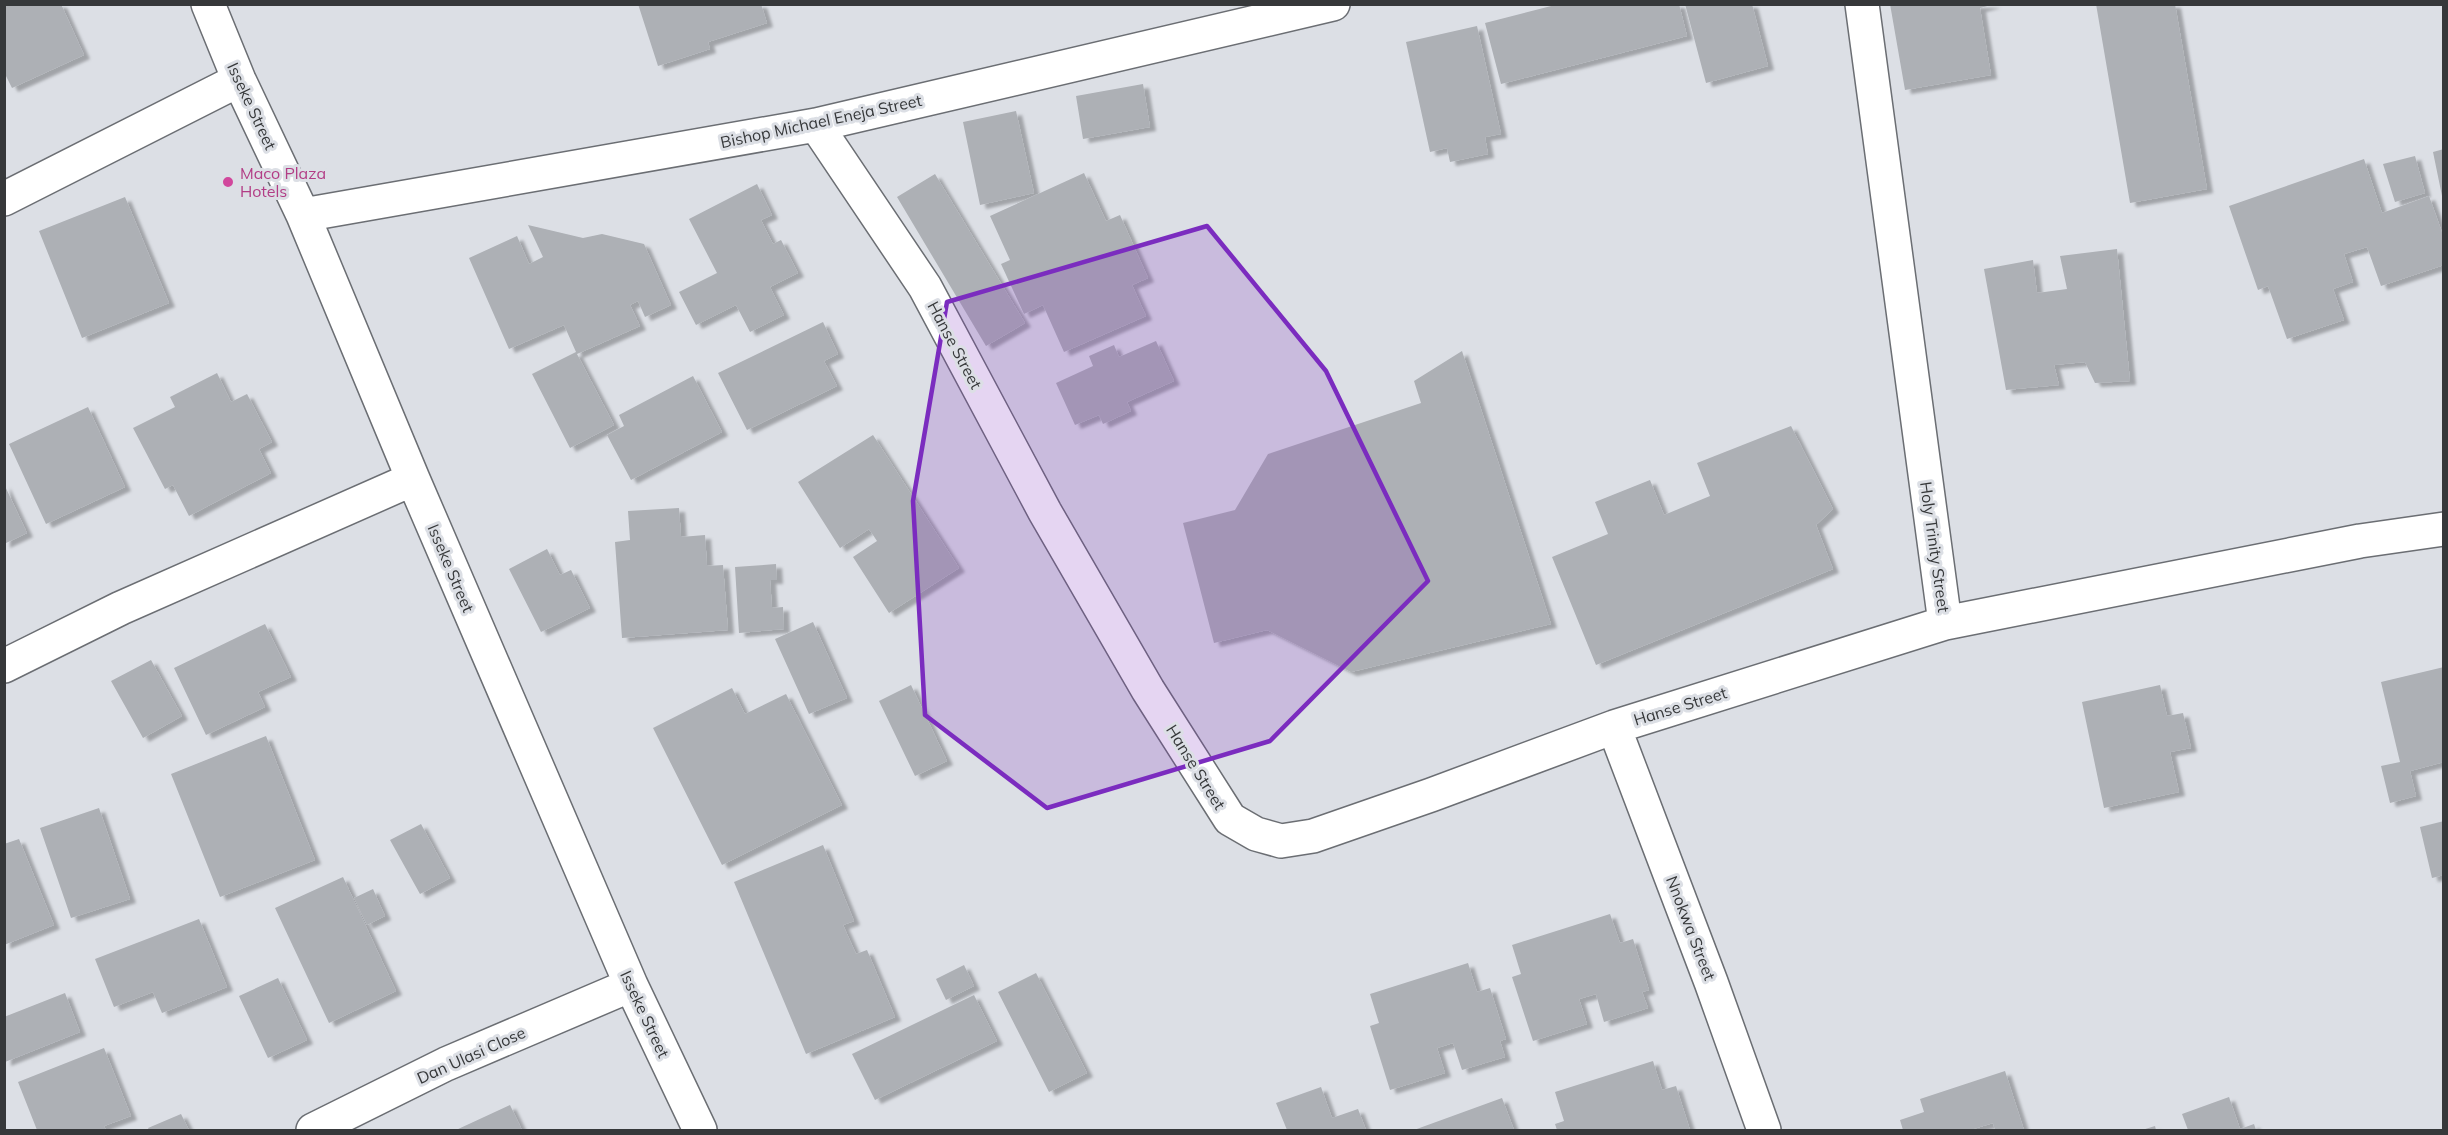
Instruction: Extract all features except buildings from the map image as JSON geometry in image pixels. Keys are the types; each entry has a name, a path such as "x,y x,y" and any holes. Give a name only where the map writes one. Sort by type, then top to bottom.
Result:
{"street":[{"name":"Isseke Street","path":"208,4 239,80 303,215 413,479 631,985 700,1131"},
{"name":"Bishop Michael Eneja Street","path":"303,215 816,125 1333,4"},
{"name":"Holy Trinity Street","path":"1862,4 1945,623 2360,541 2444,529"},
{"path":"4,200 239,80"},
{"name":"Hanse Street","path":"816,125 925,287 1045,512 1148,690 1230,819 1256,834 1281,841 1313,836 1614,727 1945,623"},
{"path":"4,666 121,608 413,479"},
{"name":"Nnokwa Street","path":"1614,727 1712,982 1764,1131"},
{"name":"Dan Ulasi Close","path":"313,1131 446,1064 631,985"}],"highlighted area":[{"path":"1207,226 1326,371 1428,581 1270,741 1047,808 925,715 913,501 947,302"}],"place":[{"name":"Maco Plaza Hotels","path":"228,182"}]}
